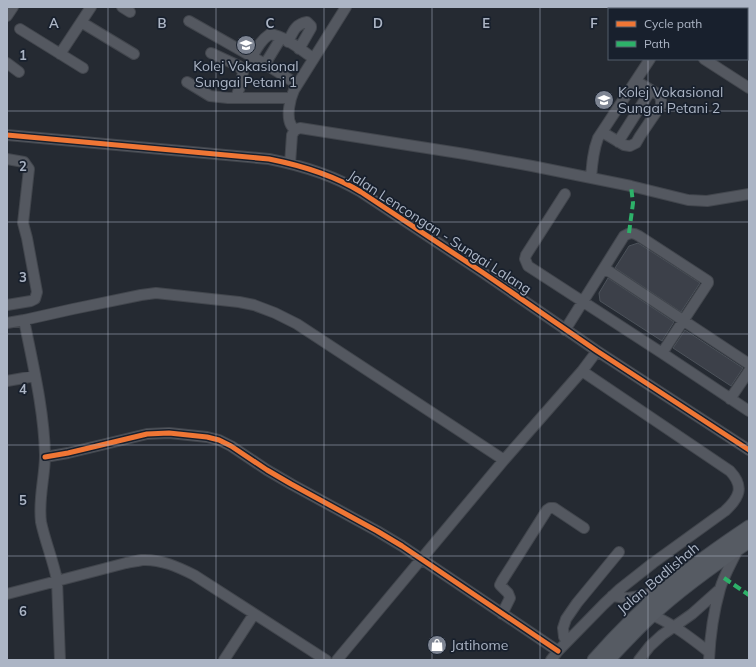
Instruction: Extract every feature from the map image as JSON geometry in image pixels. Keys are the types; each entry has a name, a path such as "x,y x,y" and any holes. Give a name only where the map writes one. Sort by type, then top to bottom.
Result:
{"main road":[{"name":"Jalan Badlishah","path":"594,660 617,634 670,585 749,526"},
{"name":"Jalan Badlishah","path":"608,660 652,615 684,588 744,544"}],"street":[{"path":"295,130 290,125 288,116 290,98 313,58 346,7"},
{"path":"60,54 81,22 87,8"},
{"path":"188,21 265,64 297,84"},
{"path":"81,22 134,54"},
{"path":"265,64 298,24 307,22 311,28 299,49"},
{"path":"20,29 82,68"},
{"path":"252,57 264,38 270,34 276,35 313,58"},
{"path":"211,53 239,66 243,72 236,98"},
{"path":"590,178 595,145 649,60"},
{"path":"706,60 749,88"},
{"path":"7,63 20,72"},
{"path":"602,132 624,146 630,146 636,143 660,105 661,100 659,96 636,81"},
{"path":"187,82 210,96 228,98 290,98"},
{"path":"618,142 651,90"},
{"path":"290,164 292,135 295,130 300,128 532,166 631,186 688,200 707,201 749,194"},
{"name":"Jalan Lencongan - Sungai Lalang","path":"8,136 249,157 290,164 338,180 354,187 482,272 565,330 749,450"},
{"path":"7,159 24,162 29,169 23,223 37,292 35,299 31,301 7,305"},
{"path":"565,194 526,255 525,259 528,266 749,411"},
{"path":"565,330 624,236 629,233 634,233 708,281 684,321 662,353"},
{"path":"604,268 749,364"},
{"path":"7,323 156,293 254,305 297,324 504,460"},
{"path":"24,320 43,423 45,457 40,509 57,580 60,660"},
{"path":"337,660 504,460 582,371 597,351"},
{"path":"551,660 567,641 612,596 652,563 724,511 734,502 739,490 736,478 730,471 582,371"},
{"path":"730,399 749,371"},
{"path":"7,381 35,376"},
{"path":"45,457 147,434 170,433 207,437 219,440 291,484 402,546 558,651"},
{"path":"502,614 510,598 508,593 500,585 547,510 554,508 584,528"},
{"path":"709,656 720,589 724,578 744,544"},
{"path":"567,641 564,637 563,628 566,619 577,603 619,552"},
{"path":"7,594 126,563 142,560 155,561 169,564 194,575 326,660"},
{"path":"612,596 628,598 646,595 670,585"},
{"path":"639,660 656,641 673,626 692,614 720,589"},
{"path":"224,660 254,614"},
{"path":"652,615 673,626 709,656"}],"building":[{"path":"638,243 700,283 681,312 615,268 629,246"},
{"path":"608,278 674,322 662,341 600,301 599,293"},
{"path":"685,330 743,368 731,386 673,348"}],"marked path":[{"path":"629,233 633,203 631,186"},
{"path":"724,578 749,595"}],"cycle path":[{"path":"7,135 269,159 292,164 340,181 361,192 482,272 597,351 749,450"},
{"path":"45,457 147,434 169,433 207,437 219,440 291,484 402,546 558,651"}],"place":[{"name":"Kolej Vokasional Sungai Petani 1","path":"246,45"},
{"name":"Kolej Vokasional Sungai Petani 2","path":"604,100"},
{"name":"Jatihome","path":"437,645"}]}
